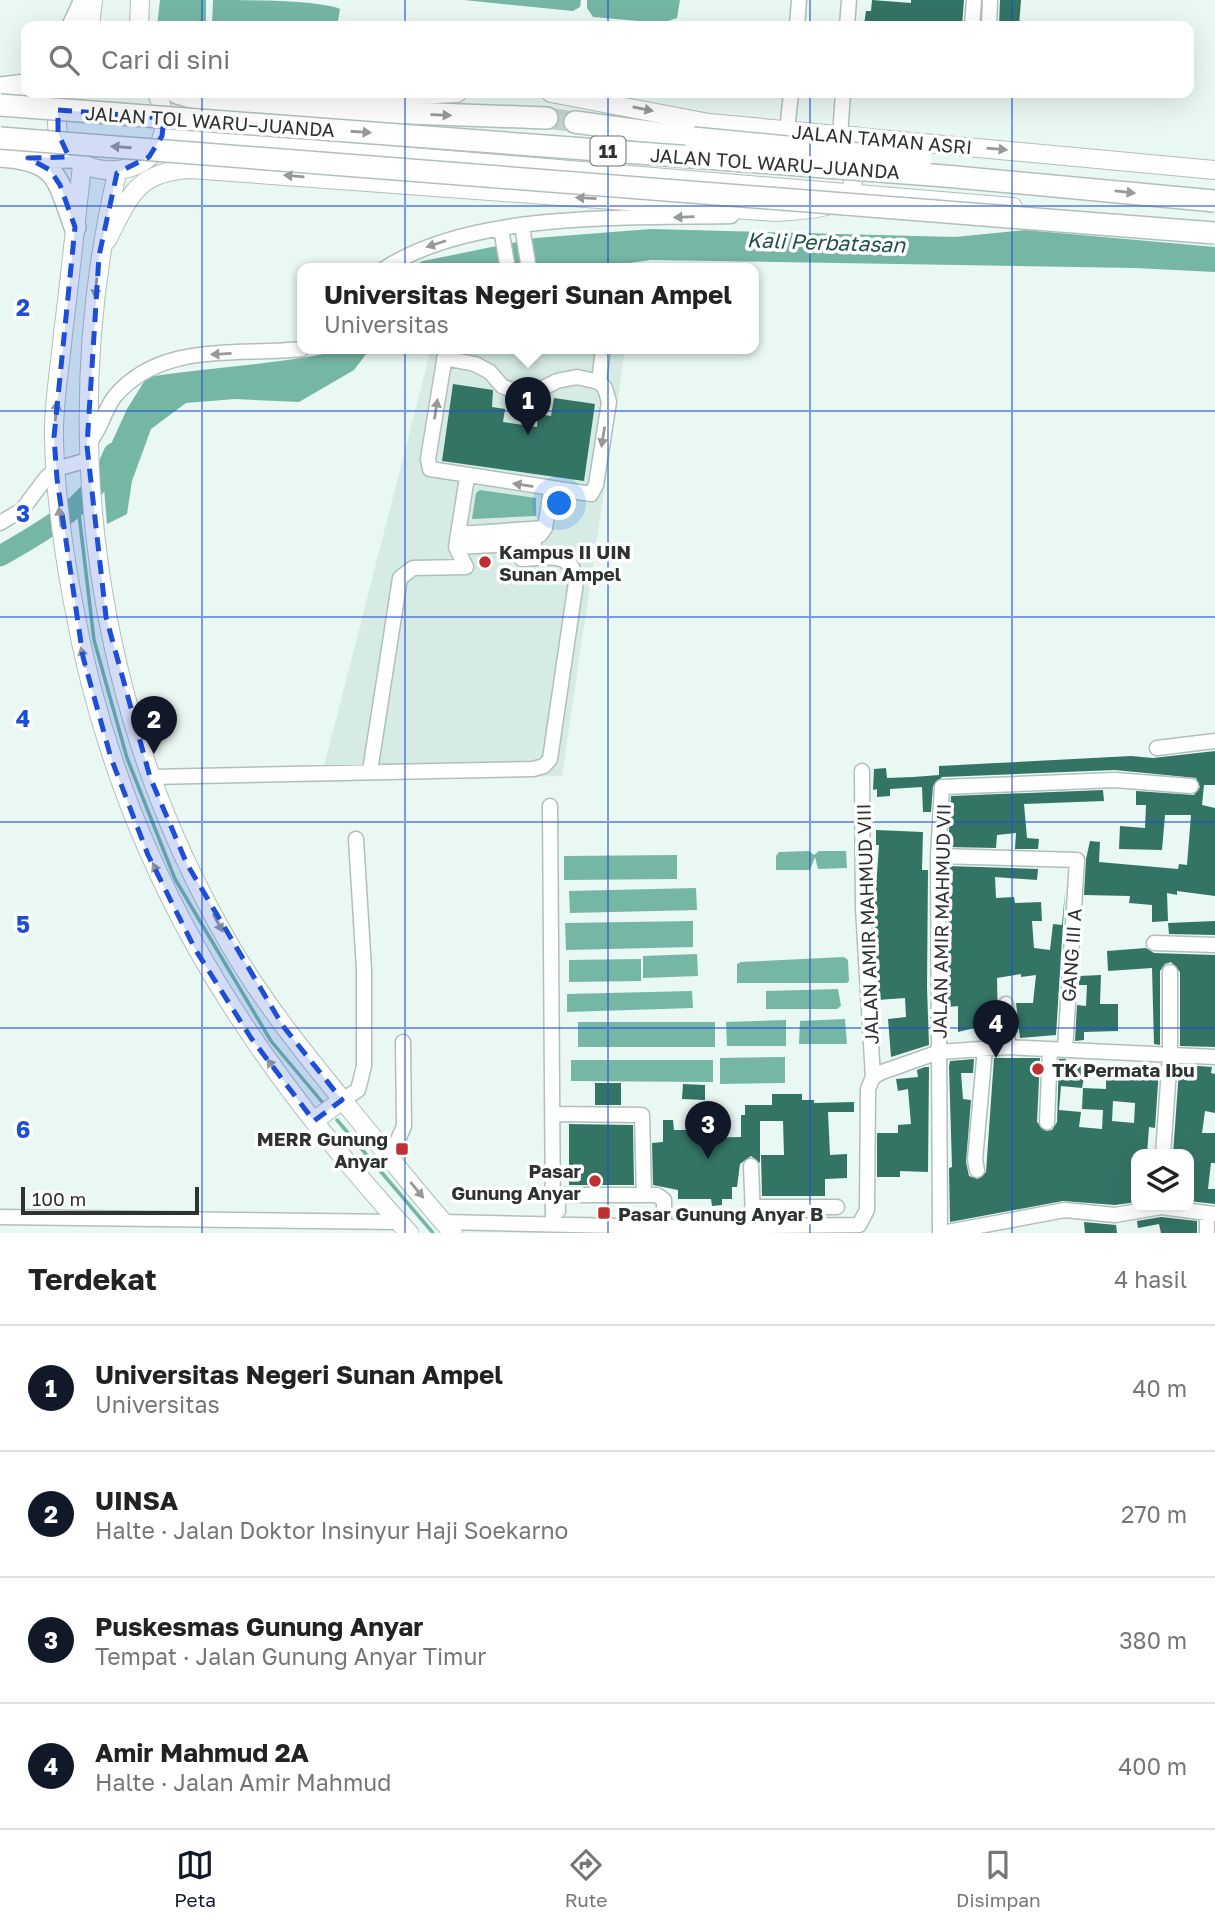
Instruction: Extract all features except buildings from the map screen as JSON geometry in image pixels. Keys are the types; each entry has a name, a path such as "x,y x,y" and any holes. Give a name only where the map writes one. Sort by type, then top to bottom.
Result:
{"highway":[{"path":"75,21 85,0"},
{"path":"0,88 21,86"},
{"path":"194,98 222,106 547,118"},
{"name":"JALAN TOL WARU–JUANDA","path":"0,105 1085,188 1215,201"},
{"path":"575,122 693,138 962,164 1057,177 1085,188"},
{"name":"JALAN TOL WARU–JUANDA","path":"0,138 1215,233"},
{"path":"0,156 77,161"},
{"path":"28,158 50,170 76,221"}],"main road":[{"path":"91,21 93,0"},
{"path":"138,21 140,0"},
{"path":"62,98 59,105 58,133 77,161 99,172 117,173 140,164 157,147 162,136 163,107 159,98"},
{"name":"JALAN TAMAN ASRI","path":"577,98 697,121 1215,170"},
{"path":"162,136 1215,224"},
{"path":"848,136 852,194"},
{"path":"77,161 76,221 54,437 56,474 64,554 83,657 111,758 148,855 195,949 244,1027 314,1121 404,1228"},
{"path":"99,256 132,194 163,170 776,212 819,208 844,200 852,194"},
{"path":"117,173 99,256 88,458 93,534 106,617 118,671 150,777 187,864 231,947 283,1026 448,1228"},
{"path":"76,221 86,210 94,210 105,223"},
{"path":"314,1121 342,1100"}],"street":[{"path":"797,21 799,0"},
{"path":"847,21 849,0"},
{"path":"972,21 974,0"},
{"path":"989,21 990,0"},
{"path":"788,131 791,98"},
{"path":"844,98 848,136"},
{"path":"395,263 421,249 457,237 502,235 581,220 776,212"},
{"path":"523,232 528,263"},
{"path":"502,235 507,263"},
{"path":"0,523 22,510 46,478 88,458 113,398 137,375 166,360 196,355 297,349"},
{"path":"445,354 490,372 502,386 516,392 533,393 556,381 577,377 599,382 606,388 609,402 596,485 591,494 467,477 430,469 428,459 445,354"},
{"path":"599,382 602,354"},
{"path":"370,771 400,578 413,568 466,567 457,541 467,477"},
{"path":"150,777 533,769 544,766 550,759 576,582 575,569 570,561 561,558 522,559 545,528 551,489"},
{"path":"457,541 545,528"},
{"path":"457,541 534,543"},
{"path":"1157,748 1215,741"},
{"name":"JALAN AMIR MAHMUD VIII","path":"859,1229 867,1210 868,1089 873,1077 863,908 862,771"},
{"name":"JALAN AMIR MAHMUD VII","path":"941,1233 938,856 942,787 1115,780 1191,786"},
{"path":"550,806 556,1227"},
{"path":"342,1100 358,1090 365,1066 364,969 356,839"},
{"name":"GANG III A","path":"938,856 1077,860 1047,1122"},
{"path":"1154,943 1215,945"},
{"path":"1163,1149 1170,1055 1170,972"},
{"path":"1006,1004 1008,1047"},
{"path":"390,1158 404,1126 403,1042"},
{"path":"873,1077 939,1052 985,1048 1057,1049 1215,1058"},
{"path":"977,1170 975,1160 985,1048"},
{"path":"553,1114 642,1115 644,1195"},
{"path":"751,1166 754,1227"},
{"path":"556,1227 560,1196 644,1195 657,1195 664,1200 664,1227"},
{"path":"752,1207 837,1207"},
{"path":"941,1233 1065,1210 1115,1215 1132,1212"},
{"path":"1207,1233 1211,1214"},
{"path":"0,1216 404,1228"},
{"path":"448,1228 859,1229"}],"highlighted area":[{"path":"58,110 164,118 162,136 149,157 117,173 99,256 87,446 106,617 150,777 187,864 283,1026 342,1100 314,1121 251,1038 195,949 148,855 111,758 83,657 57,479 54,437 75,227 60,185 50,170 28,158 69,157 58,133"}],"shaded area":[{"name":"Kampus II UIN Sunan Ampel","path":"430,354 624,354 562,776 320,782"}],"water":[{"path":"160,0 206,0 206,21 158,21"},
{"path":"213,0 298,2 340,9 338,21 212,21"},
{"path":"464,0 581,0 580,7 573,11"},
{"path":"587,0 680,0 677,18 668,21 593,17 587,8"},
{"name":"Kali Perbatasan","path":"651,229 955,237 1025,230 1215,247 1215,272 1135,268 651,260 630,263 419,263 536,238"},
{"path":"324,354 366,354 354,370 299,402 235,399 186,403 151,429 132,481 127,514 107,524 102,464 127,409 147,377"},
{"path":"480,490 536,498 536,516 472,519 476,493"},
{"path":"809,851 814,855 819,851 846,851 847,868 818,869 815,857 810,870 776,870 776,856 779,852"},
{"path":"677,855 677,879 564,880 564,856"},
{"path":"696,888 697,910 570,913 569,891"},
{"path":"693,921 693,947 566,950 565,923"},
{"path":"697,954 698,976 643,978 643,956"},
{"path":"844,957 848,960 847,983 737,983 737,964 741,962"},
{"path":"641,959 641,981 569,982 569,960"},
{"path":"838,989 841,1006 837,1009 766,1009 766,991"},
{"path":"692,991 693,1008 567,1012 567,994"},
{"path":"845,1019 847,1044 799,1044 800,1021"},
{"path":"786,1020 786,1046 727,1046 726,1022"},
{"path":"578,1022 715,1022 715,1047 578,1047"},
{"path":"785,1057 785,1083 720,1084 720,1058"},
{"path":"571,1060 713,1060 713,1082 571,1081"}],"waterway":[{"name":"Kali Perbatasan","path":"0,556 67,514 94,487 114,453"},
{"path":"78,506 94,640 127,758 175,879 271,1041 323,1103"},
{"path":"337,1120 433,1233"}],"tunnel":[{"path":"547,118 575,122"}],"place":[{"name":"Universitas Negeri Sunan Ampel","path":"528,435"},
{"name":"Kampus II UIN Sunan Ampel","path":"485,562"},
{"name":"UINSA","path":"154,754"},
{"name":"Amir Mahmud 2A","path":"996,1058"},
{"name":"TK Permata Ibu","path":"1038,1069"},
{"name":"MERR Gunung Anyar","path":"402,1149"},
{"name":"Puskesmas Gunung Anyar","path":"708,1159"},
{"name":"Pasar Gunung Anyar","path":"595,1181"},
{"name":"Pasar Gunung Anyar B","path":"604,1213"}]}
